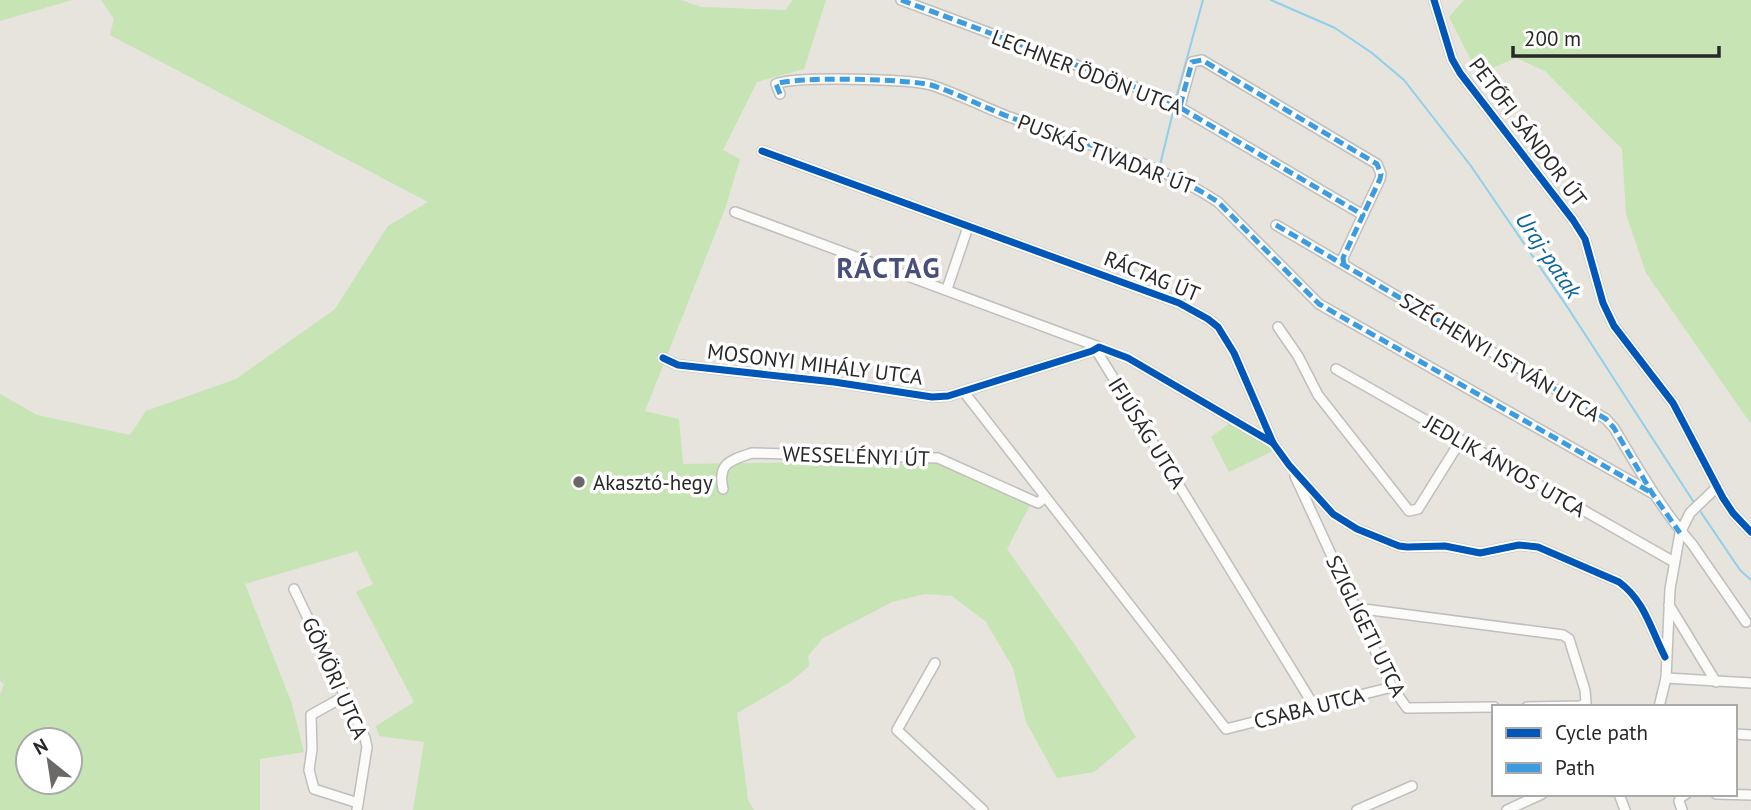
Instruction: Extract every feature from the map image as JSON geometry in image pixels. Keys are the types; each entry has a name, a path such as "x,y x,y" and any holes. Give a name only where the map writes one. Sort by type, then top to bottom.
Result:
{"street":[{"name":"LECHNER ÖDÖN UTCA","path":"901,0 1162,97 1363,215"},
{"name":"PETŐFI SÁNDOR ÚT","path":"1434,0 1452,59 1460,73 1585,239 1603,303 1614,326 1673,403 1717,487 1733,513 1751,532"},
{"path":"1180,106 1192,62 1202,60 1377,164 1380,179 1343,258 1344,265"},
{"name":"PUSKÁS TIVADAR ÚT","path":"780,94 776,84 797,79 906,81 931,85 1012,118 1156,170 1199,189 1218,202 1319,304 1652,492"},
{"name":"RÁCTAG ÚT","path":"762,151 1179,303 1208,319 1222,333 1234,353 1273,443"},
{"path":"735,212 1128,358 1273,443 1336,517 1357,529 1399,546 1445,547 1480,553 1519,545 1538,548 1619,582 1640,602 1665,657"},
{"name":"SZÉCHENYI ISTVÁN UTCA","path":"1276,225 1606,419 1680,533 1692,544 1746,622"},
{"path":"947,289 968,228"},
{"path":"1278,327 1298,356 1318,395 1409,511 1418,509 1461,440"},
{"name":"MOSONYI MIHÁLY UTCA","path":"663,358 678,365 834,382 932,397 964,392 1099,347"},
{"name":"IFJÚSÁG UTCA","path":"1099,347 1098,353 1314,706"},
{"name":"JEDLIK ÁNYOS UTCA","path":"1336,369 1674,562"},
{"path":"964,392 1045,497"},
{"name":"WESSELÉNYI ÚT","path":"723,489 720,479 722,470 731,460 752,453 925,457 938,458 1038,503 1045,497"},
{"name":"SZIGLIGETI UTCA","path":"1289,465 1310,505 1320,534 1392,687 1407,708 1492,708"},
{"path":"1659,705 1665,678 1668,603 1680,533 1693,509 1717,487"},
{"name":"CSABA UTCA","path":"1045,497 1226,729 1392,687"},
{"name":"GÖMÖRI UTCA","path":"294,589 366,747 358,806"},
{"path":"1731,600 1749,612"},
{"path":"1668,603 1716,682"},
{"path":"1356,608 1558,633 1569,639 1587,699 1583,705"},
{"path":"936,663 897,730 983,810"},
{"path":"1665,678 1751,683"},
{"path":"345,696 311,715 310,777 314,789 358,806"},
{"path":"1357,810 1412,786"},
{"path":"1507,810 1538,796"}],"green space":[{"path":"0,0 72,0 0,21"},
{"path":"101,0 681,0 701,7 785,10 793,0 826,0 804,69 757,82 723,150 740,159 725,209 645,411 679,419 683,464 938,464 1030,505 1007,549 1136,737 1094,772 1057,778 1026,722 1013,668 986,622 952,596 925,594 892,602 823,638 808,656 809,666 790,682 737,713 748,800 754,810 413,810 424,742 379,736 376,726 414,702 356,592 373,584 357,551 245,584 292,704 304,752 260,759 260,810 0,810 0,695 4,684 0,681 0,394 37,415 130,435 146,411 236,379 335,309 388,226 428,202 110,35 114,19"},
{"path":"1464,0 1751,0 1751,424 1646,273 1626,214 1622,149 1545,71 1516,58 1478,74 1449,17"},
{"path":"1230,423 1265,443 1273,451 1229,472 1211,437"}],"waterway":[{"path":"1176,98 1203,0"},
{"name":"Uraj-patak","path":"1271,0 1335,28 1372,53 1404,80 1471,166 1568,308 1695,504"},
{"path":"1160,165 1173,112"},
{"name":"Uraj-patak","path":"1698,508 1740,570 1751,580"}],"marked path":[{"path":"901,0 1162,97 1363,215 1343,258 1344,265"},
{"path":"1180,106 1192,62 1202,60 1377,164 1380,179 1363,215"},
{"path":"780,94 776,84 805,80 877,80 931,85 1004,115 1120,155 1171,176 1218,202 1319,304 1652,493"},
{"path":"1276,225 1606,419 1680,533"}],"cycle path":[{"path":"1434,0 1452,59 1460,73 1573,220 1585,239 1603,303 1614,326 1673,403 1723,498 1751,532"},
{"path":"762,151 1179,303 1208,319 1218,327 1234,353 1273,443 1333,514 1357,529 1399,546 1445,546 1480,553 1519,545 1538,547 1619,582 1641,607 1665,657"},
{"path":"663,358 678,365 834,382 932,397 948,396 1099,347 1128,358 1273,443"}],"place":[{"name":"Akasztó-hegy","path":"579,482"}],"district":[{"name":"RÁCTAG","path":"889,267"}]}
